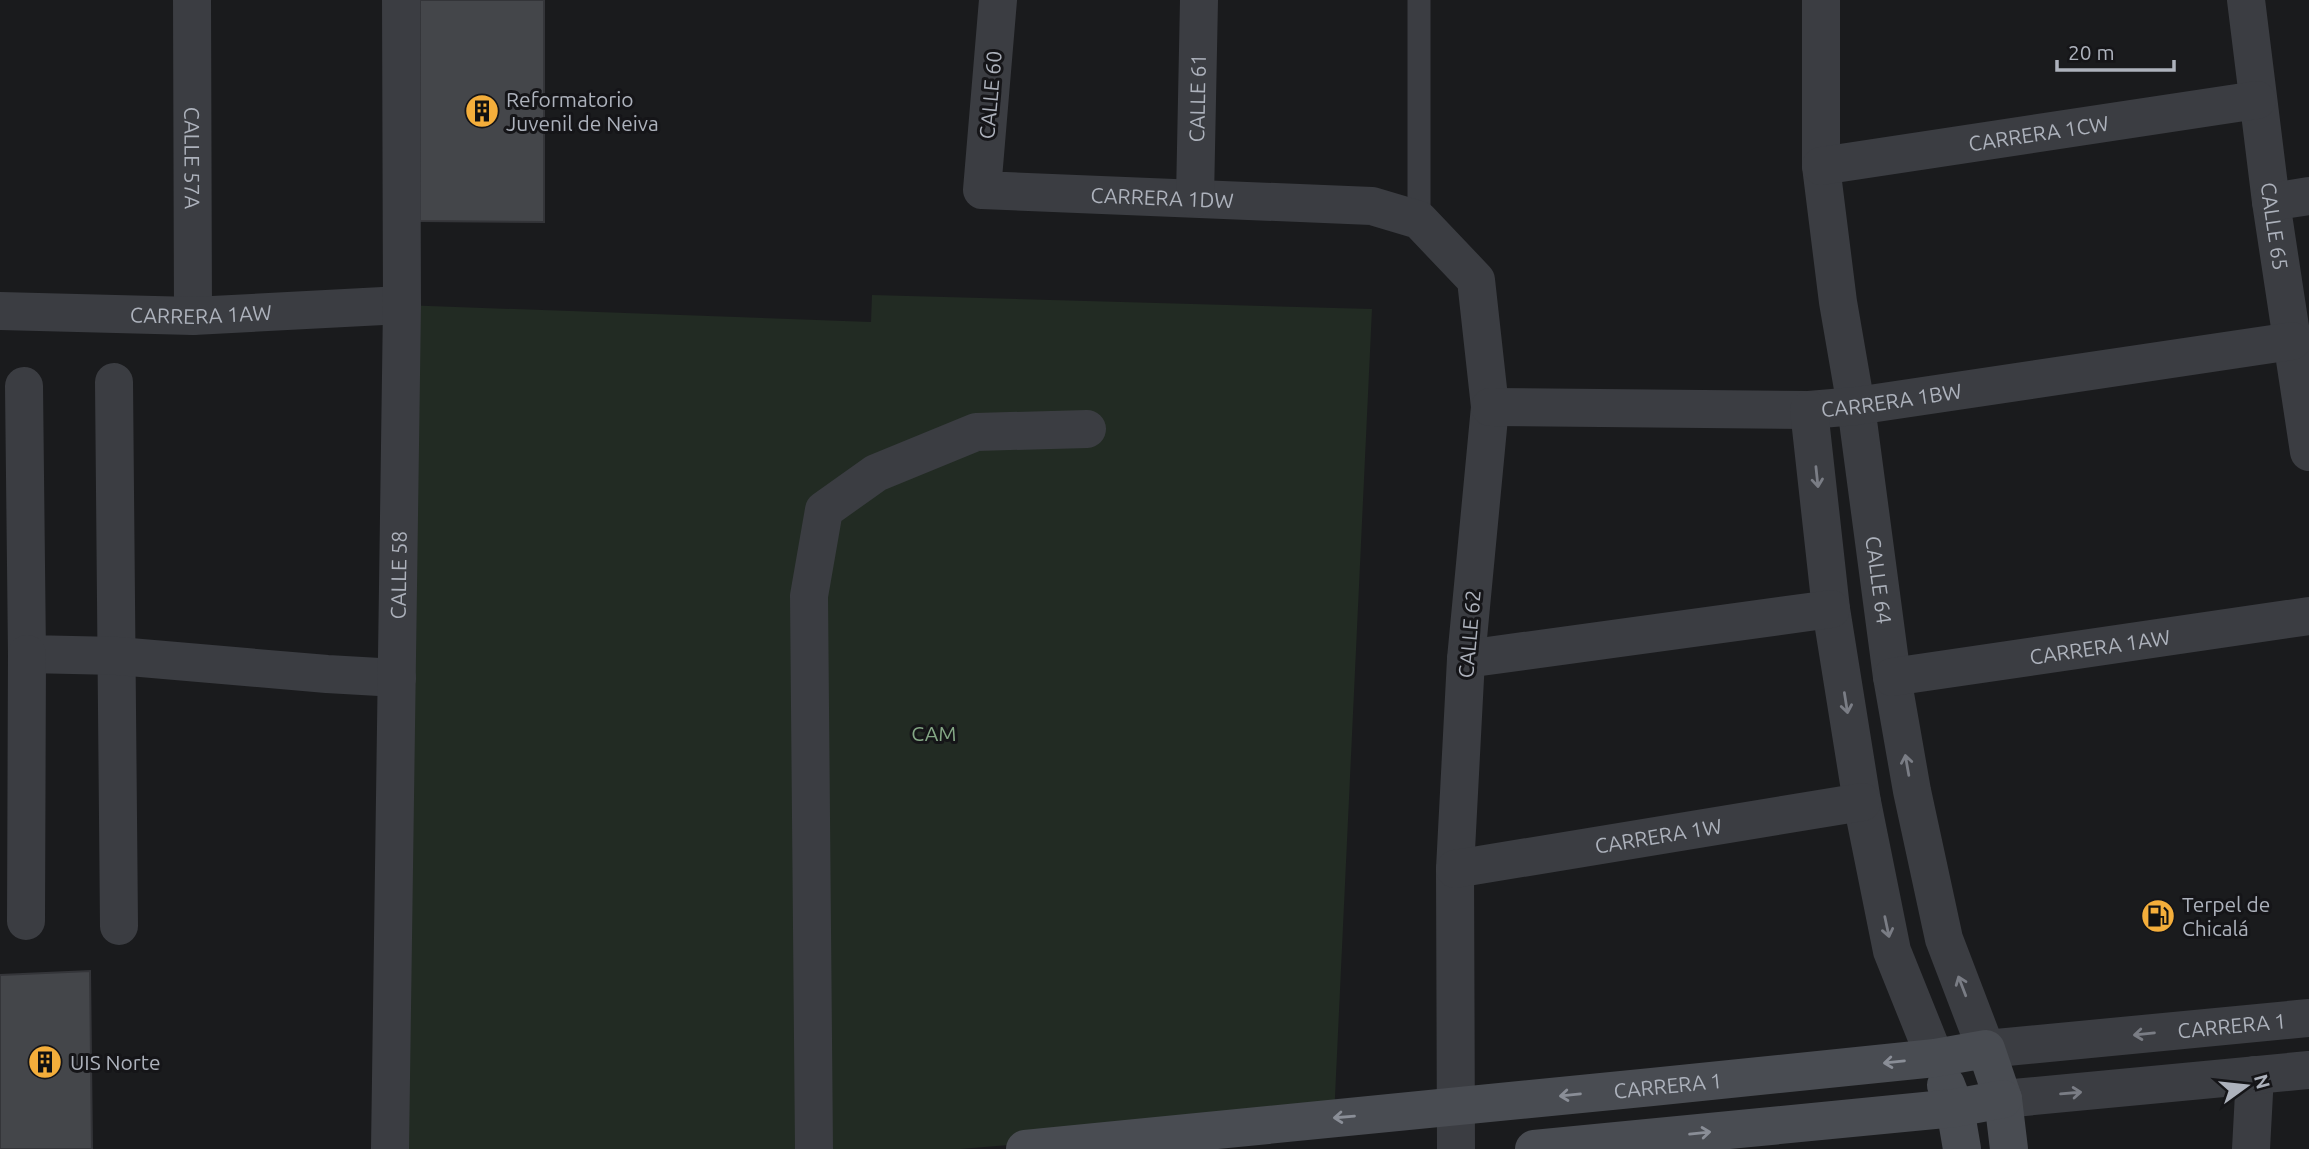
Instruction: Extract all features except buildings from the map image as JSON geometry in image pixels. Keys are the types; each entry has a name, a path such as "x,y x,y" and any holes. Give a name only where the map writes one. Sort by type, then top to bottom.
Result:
{"main road":[{"name":"CARRERA 1","path":"1025,1149 1935,1058 1986,1049"},
{"name":"CALLE 64","path":"1986,1049 2003,1099 2009,1149"},
{"path":"1935,1058 1955,1108 1962,1149"},
{"path":"1534,1149 1657,1143 1955,1108 2003,1099"}],"street":[{"name":"CALLE 57A","path":"192,0 193,316"},
{"name":"CALLE 58","path":"390,1149 402,305 401,0"},
{"name":"CALLE 60","path":"982,190 998,0"},
{"name":"CALLE 61","path":"1195,198 1199,0"},
{"name":"CALLE 64","path":"1821,0 1821,166 1892,677 1912,791 1944,939 1986,1049"},
{"name":"CALLE 65","path":"2246,0 2271,202 2309,452"},
{"name":"CARRERA 1CW","path":"1821,166 2257,100"},
{"name":"CARRERA 1DW","path":"982,190 1343,204"},
{"path":"2271,202 2309,196"},
{"name":"CALLE 62","path":"1343,204 1372,206 1419,220 1476,280 1490,407 1466,659 1455,869 1456,1149"},
{"name":"CARRERA 1AW","path":"0,312 193,316 402,305"},
{"name":"CARRERA 1BW","path":"1490,407 1809,410 1856,406 2291,341"},
{"path":"114,382 119,926"},
{"path":"24,386 26,921"},
{"path":"1809,410 1831,609 1862,802 1892,951 1935,1058"},
{"path":"814,1149 809,596 824,510 876,473 976,432 1087,429"},
{"path":"1466,659 1831,609"},
{"name":"CARRERA 1AW","path":"1892,677 2309,616"},
{"path":"27,654 118,656 397,678"},
{"name":"CARRERA 1W","path":"1455,869 1862,802"},
{"name":"CARRERA 1","path":"1986,1049 2309,1018"},
{"path":"2003,1099 2309,1070"},
{"path":"2251,1149 2255,1075"}],"lane":[{"path":"1419,0 1419,220"}],"green space":[{"name":"CAM","path":"872,295 1372,309 1334,1118 960,1149 391,1149 402,305 871,322"}],"place":[{"name":"Reformatorio Juvenil de Neiva","path":"482,111"},
{"name":"Terpel de Chicalá","path":"2158,916"},
{"name":"UIS Norte","path":"45,1062"}]}
